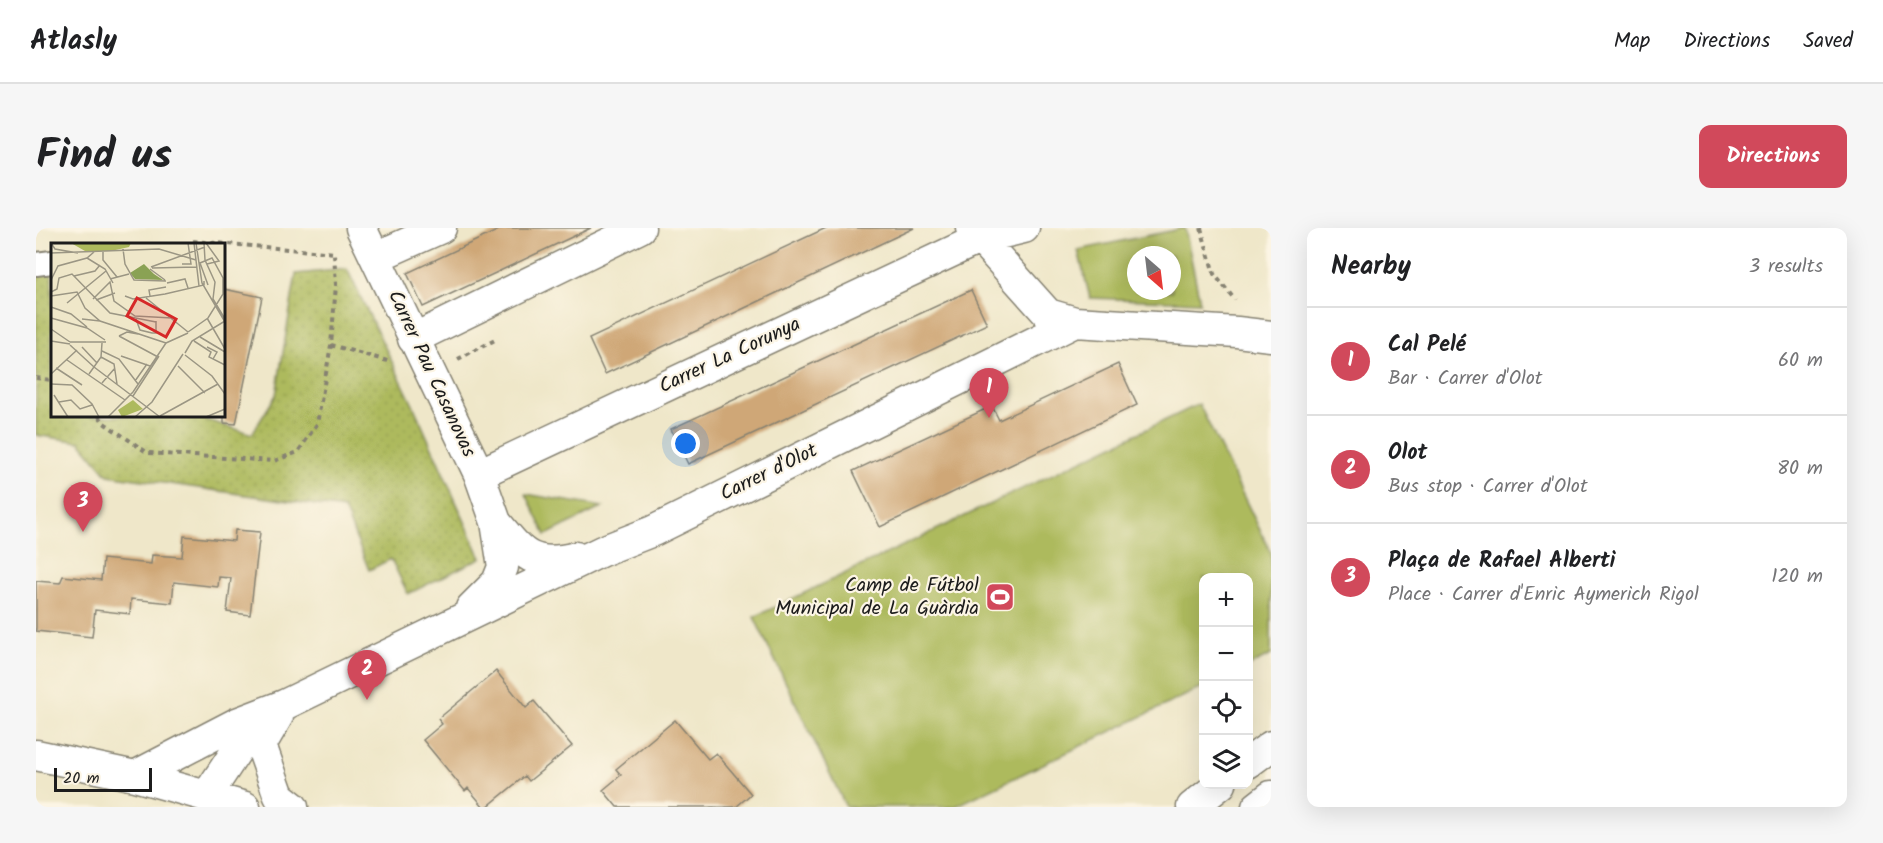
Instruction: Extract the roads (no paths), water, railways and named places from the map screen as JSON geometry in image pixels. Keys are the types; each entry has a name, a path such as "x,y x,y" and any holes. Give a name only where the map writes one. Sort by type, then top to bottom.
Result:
{"street":[{"path":"367,240 441,228"},
{"path":"413,339 640,228"},
{"name":"Carrer La Corunya","path":"479,474 976,233 1024,228"},
{"path":"976,233 1048,314 1075,322"},
{"name":"Carrer Pau Casanovas","path":"367,240 479,474 496,522 503,567 496,582 460,619"},
{"path":"36,264 51,262"},
{"name":"Carrer d'Olot","path":"135,776 237,723 284,705 602,551 652,531 1075,322 1258,339"},
{"name":"Carrer Pau Casanovas","path":"496,522 518,548 537,561 557,562 602,551"},
{"path":"284,705 261,746 279,796 293,807"},
{"name":"Carrer d'Olot","path":"193,793 243,741 284,705"},
{"name":"Carrer d'Olot","path":"193,793 237,723"},
{"path":"1253,759 1271,746"},
{"path":"36,755 135,776 245,807"},
{"path":"1192,807 1215,789"},
{"path":"1257,807 1271,796"}],"place":[{"name":"Cal Pelé","path":"989,418"},
{"name":"Plaça de Rafael Alberti","path":"83,532"},
{"name":"Camp de Fútbol Municipal de La Guàrdia","path":"1000,597"},
{"name":"Olot","path":"367,700"}]}
